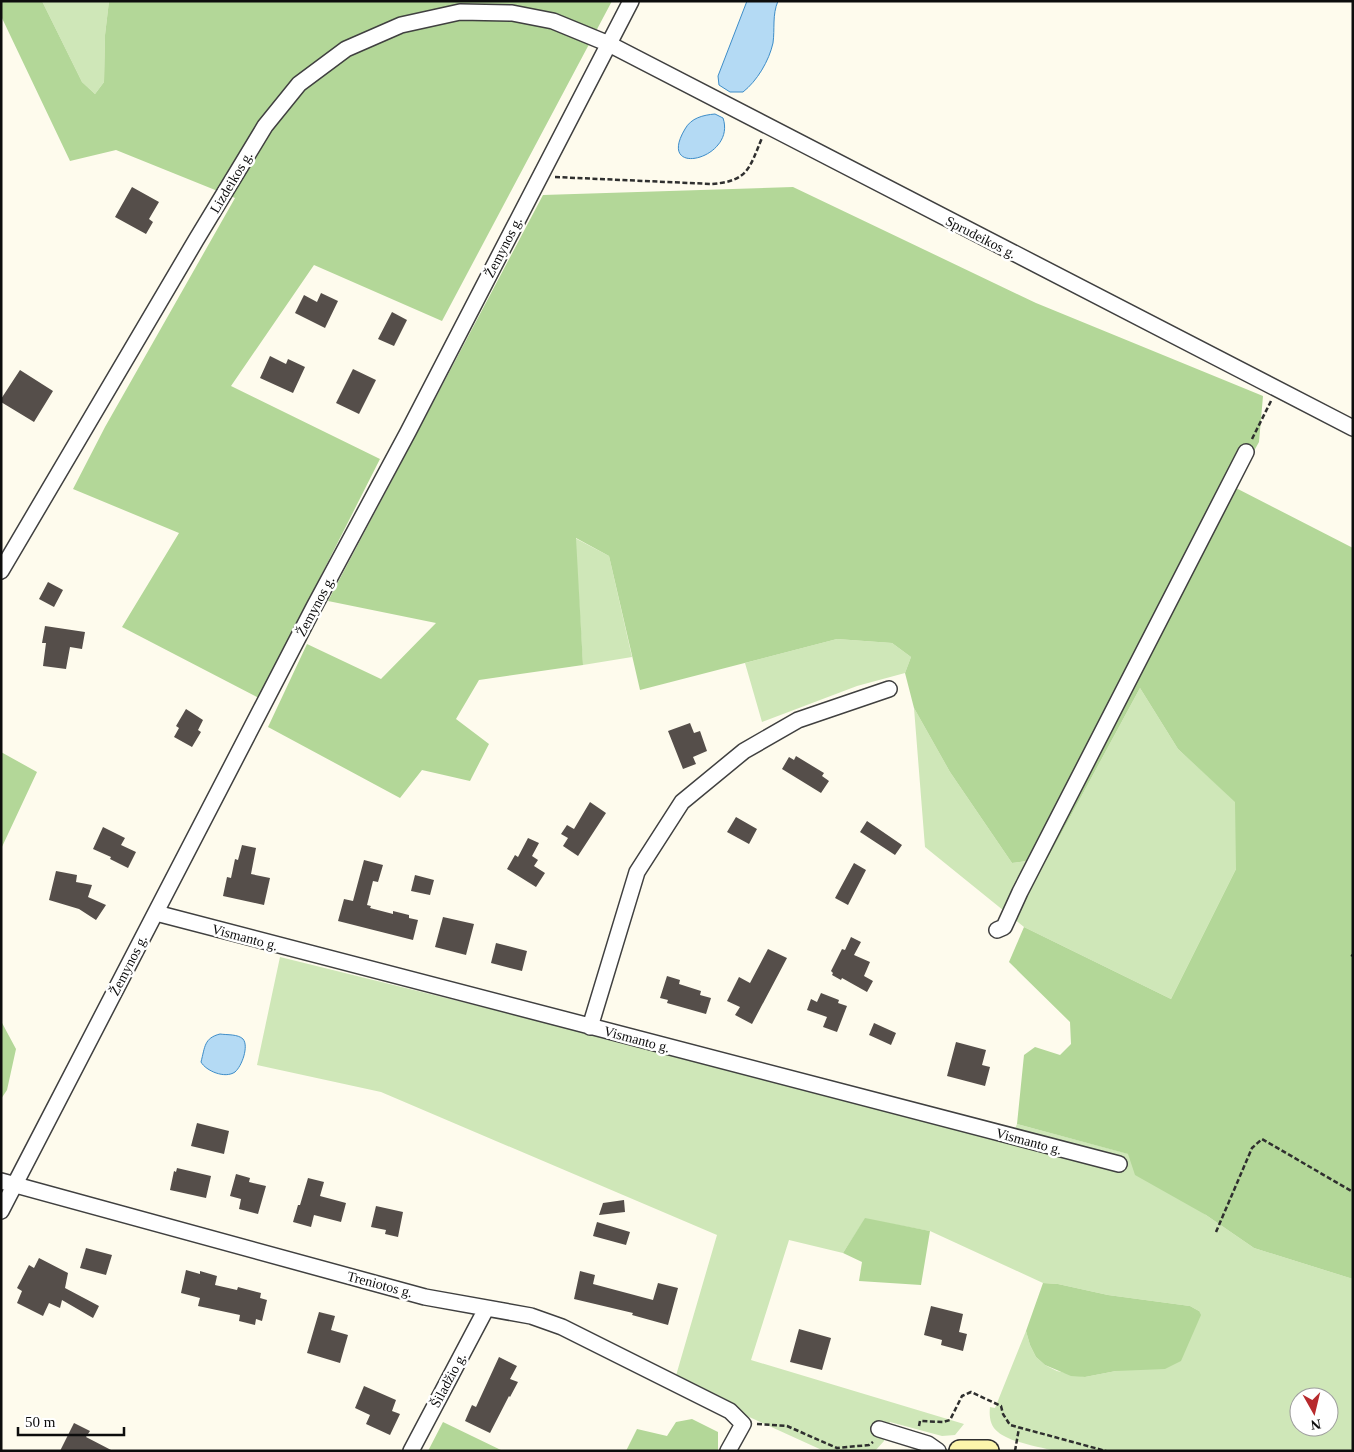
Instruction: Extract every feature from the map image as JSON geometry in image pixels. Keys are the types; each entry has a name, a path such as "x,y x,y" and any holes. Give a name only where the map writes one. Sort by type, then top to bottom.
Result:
{"street":[{"name":"Žemynos g.","path":"1,1211 8,1183 156,913 631,1"},
{"name":"Lizdeikos g.","path":"1,571 265,126 299,84 346,49 401,25 460,12 512,12 545,19 609,44"},
{"name":"Sprudeikos g.","path":"609,44 1353,428"},
{"path":"997,930 1004,927 1024,883 1246,452"},
{"path":"590,1027 637,872 682,802 744,751 798,720 890,689"},
{"name":"Vismanto g.","path":"156,913 1119,1164"},
{"name":"Treniotos g.","path":"8,1183 425,1297 531,1316 562,1326 730,1411 743,1424"},
{"name":"Šiladžio g.","path":"411,1451 486,1309"},
{"path":"728,1451 743,1424"},
{"path":"879,1429 928,1444 938,1451"}],"path":[{"path":"539,177 712,184 728,183 740,177 750,168 766,126"},
{"path":"1246,452 1277,389"},
{"path":"1216,1232 1252,1148 1262,1139 1353,1192"},
{"path":"915,1440 920,1422 944,1422 950,1420 962,1396 971,1392 1001,1406 1003,1414 1010,1425 1106,1451"},
{"path":"743,1424 787,1426 837,1448 869,1445 875,1440 879,1429"},
{"path":"1015,1451 1019,1428"}],"green space":[{"path":"1,1 42,1 82,82 95,94 104,82 105,35 109,1 612,1 442,321 314,265 231,386 380,459 259,698 122,627 179,533 73,489 105,427 235,198 116,150 70,161 1,16"},
{"path":"42,1 109,1 105,35 104,82 95,94 82,82"},
{"path":"793,187 1036,303 1263,396 1259,442 1234,487 1353,548 1353,1279 1254,1248 1206,1215 1135,1175 1128,1154 1017,1124 1024,1055 1035,1047 1060,1055 1071,1044 1070,1022 1009,962 1024,927 1171,999 1236,869 1235,802 1178,749 1140,688 1048,858 1012,863 950,772 914,708 905,673 911,657 892,643 837,639 640,690 609,556 576,538 583,665 479,680 456,719 489,744 470,781 422,770 400,798 268,727 307,644 381,679 436,623 328,601 543,195"},
{"path":"575,538 609,556 632,657 583,665"},
{"path":"837,639 892,643 911,657 905,673 857,686 762,722 745,663"},
{"path":"1140,688 1178,749 1236,802 1236,869 1171,999 1024,927 925,847 914,708 950,772 1012,863 1048,858"},
{"path":"1,752 37,772 1,849"},
{"path":"280,957 676,1053 1009,1144 1017,1124 1129,1154 1206,1215 1254,1248 1353,1279 1353,1451 1055,1451 1009,1439 993,1427 990,1407 995,1408 1026,1331 1036,1357 1045,1365 1057,1371 1085,1377 1116,1371 1199,1311 1190,1306 1108,1295 1058,1284 1043,1283 930,1231 865,1219 843,1253 789,1240 751,1360 964,1424 955,1435 942,1436 890,1422 884,1441 875,1451 824,1451 734,1410 675,1379 717,1235 381,1092 257,1065"},
{"path":"1,1021 16,1049 7,1090 1,1099"},
{"path":"865,1218 930,1231 921,1285 859,1281 862,1262 843,1253"},
{"path":"1043,1283 1058,1284 1108,1295 1190,1306 1199,1311 1201,1315 1181,1361 1165,1369 1116,1371 1085,1377 1071,1376 1045,1365 1036,1357 1030,1345 1026,1331"},
{"path":"692,1419 718,1432 718,1451 626,1451 637,1429 667,1436 676,1422"},
{"path":"443,1422 503,1451 428,1451"}],"water":[{"path":"747,1 778,1 774,17 773,43 765,64 753,82 743,92 730,92 719,85 718,76"},
{"path":"715,114 723,118 724,132 719,144 709,153 698,158 688,158 680,154 679,145 688,125 698,118"},
{"path":"220,1034 238,1036 245,1042 242,1061 238,1069 231,1074 226,1075 211,1071 201,1062 208,1041"}],"building":[{"path":"132,187 159,202 149,219 153,222 146,234 115,217"},
{"path":"321,293 338,301 325,328 295,313 304,295 317,302"},
{"path":"392,312 407,320 394,346 378,339"},
{"path":"270,356 286,364 288,359 305,367 293,393 260,378"},
{"path":"353,369 376,380 359,414 336,403"},
{"path":"20,370 53,391 34,422 1,402 1,399"},
{"path":"48,582 63,590 54,607 39,599"},
{"path":"45,626 85,632 82,649 70,647 66,669 43,666 46,643 42,643"},
{"path":"186,709 203,720 198,730 201,732 192,747 174,737 179,728 176,726"},
{"path":"690,723 694,733 700,731 707,751 693,757 696,764 683,769 668,731"},
{"path":"796,756 824,773 822,776 829,781 821,793 782,769 789,757 794,760"},
{"path":"590,802 606,813 578,856 563,846 568,838 561,834 567,825 574,829"},
{"path":"736,817 757,829 749,844 727,832"},
{"path":"867,821 902,845 895,855 860,832"},
{"path":"103,827 125,838 121,845 136,852 128,868 110,859 111,857 93,849"},
{"path":"528,838 539,843 532,856 538,860 534,866 545,873 536,887 507,869 515,855 518,857"},
{"path":"242,845 256,848 251,874 270,878 264,905 223,896 227,877 231,878 235,859 238,860"},
{"path":"364,860 383,865 378,882 373,881 367,905 371,906 370,908 393,914 393,911 409,915 409,918 418,920 413,940 338,921 344,899 353,901"},
{"path":"854,863 866,870 848,905 835,898"},
{"path":"56,871 77,875 76,882 92,885 88,897 106,905 96,920 79,909 49,900"},
{"path":"415,875 434,880 430,895 411,891"},
{"path":"443,917 474,924 466,955 435,947"},
{"path":"851,937 861,942 854,955 870,962 864,976 873,981 867,992 842,978 841,980 832,975 831,971 842,949 845,950"},
{"path":"496,943 527,951 522,971 491,963"},
{"path":"768,949 787,958 752,1024 735,1015 740,1007 727,1001 739,977 750,983"},
{"path":"667,976 680,980 679,984 701,991 700,995 711,998 706,1014 667,1003 668,1000 660,998"},
{"path":"821,993 839,1000 838,1003 847,1006 837,1032 823,1027 827,1017 807,1010 811,999 817,1002"},
{"path":"874,1023 896,1033 891,1045 869,1035"},
{"path":"956,1042 986,1050 982,1065 990,1067 985,1086 947,1076"},
{"path":"197,1123 229,1131 224,1154 191,1146"},
{"path":"177,1168 211,1176 206,1198 170,1190 174,1171 176,1172"},
{"path":"236,1174 250,1178 249,1182 266,1186 258,1214 239,1209 241,1199 230,1196"},
{"path":"308,1178 324,1182 320,1196 346,1203 341,1222 314,1215 311,1227 293,1222"},
{"path":"624,1200 625,1212 599,1215 603,1203"},
{"path":"376,1206 403,1212 398,1237 385,1234 386,1230 371,1227"},
{"path":"597,1222 630,1232 626,1245 593,1236"},
{"path":"86,1248 112,1255 106,1275 80,1268"},
{"path":"39,1258 68,1273 65,1288 99,1306 93,1318 62,1300 60,1308 49,1303 43,1316 17,1303 22,1291 17,1288 29,1265 34,1268"},
{"path":"186,1270 200,1274 200,1271 217,1276 215,1285 237,1290 238,1287 261,1293 260,1298 267,1300 262,1321 256,1319 255,1325 239,1321 240,1315 198,1306 200,1298 181,1293"},
{"path":"580,1271 595,1275 593,1284 653,1300 658,1283 678,1288 668,1325 632,1315 633,1313 574,1299"},
{"path":"931,1306 963,1314 959,1332 967,1334 963,1351 941,1345 942,1340 924,1335"},
{"path":"319,1312 335,1316 331,1330 348,1335 340,1363 307,1353"},
{"path":"799,1329 831,1338 822,1370 790,1362"},
{"path":"499,1357 517,1366 510,1379 518,1382 490,1433 465,1421 472,1405 476,1407"},
{"path":"364,1386 396,1400 392,1411 400,1414 390,1435 366,1424 370,1415 355,1408"},
{"path":"74,1423 90,1431 86,1437 113,1451 60,1451"}]}
